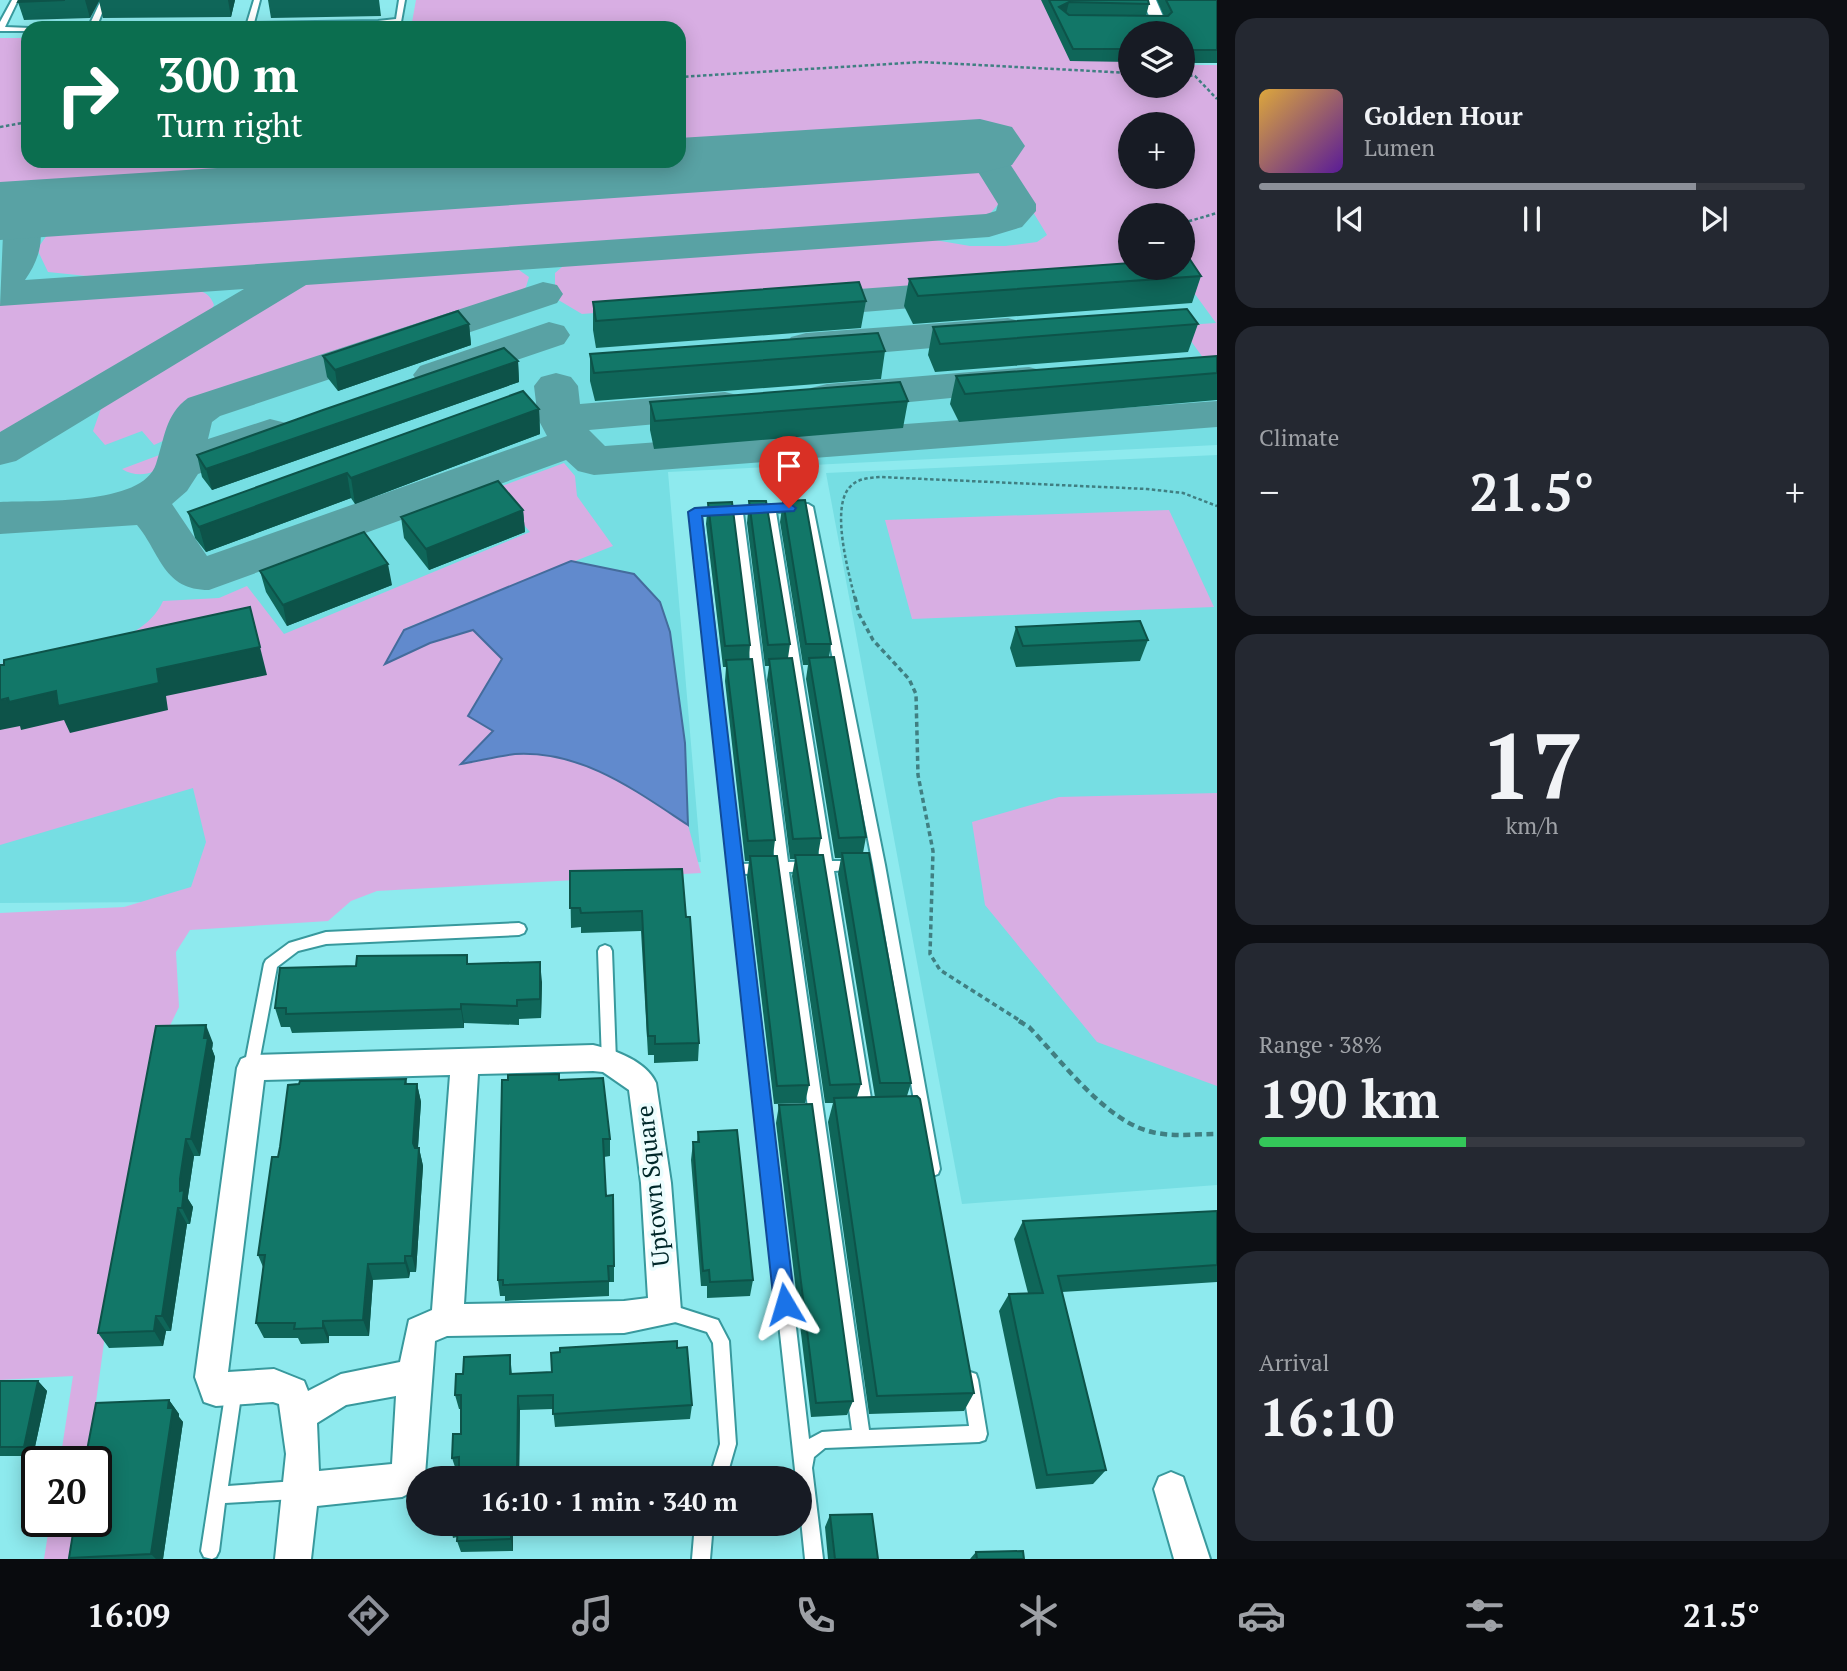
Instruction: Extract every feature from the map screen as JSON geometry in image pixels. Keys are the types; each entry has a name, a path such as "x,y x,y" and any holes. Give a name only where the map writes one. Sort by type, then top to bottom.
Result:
{"street":[{"path":"1149,0 1158,21"},
{"name":"Uptown Square","path":"251,1068 593,1058 608,1061 642,1083 656,1183 665,1311"},
{"path":"447,1320 466,1062"},
{"path":"251,1068 211,1377 216,1390 274,1385 292,1393 300,1414 300,1490 293,1559"},
{"path":"300,1490 402,1480 408,1475 414,1376 420,1331 447,1320 624,1317 665,1311"},
{"path":"300,1414 341,1390 414,1376"},
{"path":"1171,1489 1192,1559"}],"lane":[{"path":"15,0 0,29 21,29"},
{"path":"95,21 104,0"},
{"path":"251,21 257,0"},
{"path":"399,21 402,0"},
{"path":"804,1466 769,1114 737,869 719,674 695,512 808,507 836,671 879,865 916,1110 937,1191"},
{"path":"770,509 782,867 862,1439"},
{"path":"737,510 829,866 867,1111"},
{"path":"737,869 879,865"},
{"path":"251,1068 271,964 294,947 326,938 519,929"},
{"path":"605,951 608,1061"},
{"path":"665,1311 712,1326 721,1340 728,1444 721,1466"},
{"path":"804,1466 806,1452 822,1440 979,1434 967,1366"},
{"path":"210,1551 234,1388"},
{"path":"218,1495 300,1490"},
{"path":"701,1559 703,1536"},
{"path":"812,1536 814,1559"}],"path":[{"path":"686,77 922,62 1118,72"},
{"path":"1195,76 1217,99"},
{"path":"0,127 21,122"},
{"path":"1195,219 1217,213"},
{"path":"1217,506 1183,493 1147,489 981,479 869,477 848,488 841,524 846,568 865,628 881,651 909,679 916,694 918,775 933,851 930,946 933,962 949,976 1029,1027 1104,1105 1131,1126 1154,1133 1217,1135"}],"shaded area":[{"path":"416,0 1045,0 1061,29 1118,32 1118,98 1195,98 1195,65 1217,65 1217,377 1183,330 1186,325 1216,323 1185,280 1195,280 1195,203 1118,203 1118,272 582,314 555,298 555,273 569,261 911,236 970,246 1005,246 1037,242 1047,235 982,128 686,149 686,21 412,21"},
{"path":"0,38 21,38 21,168 396,168 0,194"},
{"path":"1217,67 1217,445 668,472 701,862 167,902 0,903 0,111 21,148 21,168 686,168 686,68 1118,84 1118,98 1195,98 1195,79"},
{"path":"959,162 983,170 1003,199 987,217 116,279 48,272 37,249 56,223"},
{"path":"501,265 519,270 529,277 526,287 514,295 188,402 174,436 154,445 142,431 105,445 93,431 103,403 295,286 331,277"},
{"path":"183,288 209,296 214,305 207,317 70,401 0,435 0,302"},
{"path":"170,451 168,462 158,470 134,474 122,469"},
{"path":"1217,455 1217,1185 962,1204 826,473"},
{"path":"564,463 575,476 577,496 613,546 404,629 386,664 430,643 473,630 502,659 469,716 493,731 463,764 516,754 540,755 564,759 608,776 688,825 701,873 377,891 351,901 328,921 190,930 176,952 179,1007 163,1040 108,1313 90,1446 62,1446 73,1376 0,1380 0,913 124,907 191,887 206,842 193,788 0,845 0,664 92,649 135,631 151,618 163,601 219,598 247,586 284,634 530,532 494,489"},
{"path":"1169,510 1214,607 912,619 885,520"},
{"path":"571,561 634,574 660,602 670,632 685,743 688,825 607,775 563,759 515,754 461,764 493,731 468,716 502,659 473,630 430,643 385,664 404,630"},
{"path":"1217,793 1217,1086 1097,1042 985,905 972,822 1059,797"},
{"path":"47,1537 76,1537 73,1559 44,1559"}],"building":[{"path":"19,0 65,0 18,2"},
{"path":"1049,0 1148,0 1149,4 1069,2 1059,7 1069,15 1168,16 1172,12 1166,0 1217,0 1217,50 1195,50 1195,21 1118,21 1118,49 1073,49"},
{"path":"1118,264 1118,280 1144,280 918,296 909,279"},
{"path":"859,282 866,301 596,321 593,302"},
{"path":"1187,309 1198,324 940,344 933,327"},
{"path":"458,311 469,324 335,370 323,356"},
{"path":"878,333 885,351 594,373 590,354"},
{"path":"504,348 518,361 206,469 197,455 323,410"},
{"path":"1217,356 1217,373 965,394 956,376"},
{"path":"900,382 908,401 655,421 650,402"},
{"path":"523,391 539,409 351,478 347,473 199,527 188,512"},
{"path":"498,481 523,510 426,549 401,517"},
{"path":"805,500 831,644 806,644 783,501"},
{"path":"749,501 766,501 790,644 768,645"},
{"path":"732,502 750,645 725,646 708,503"},
{"path":"364,532 388,564 283,605 260,571"},
{"path":"250,607 260,647 157,669 159,683 58,706 56,691 9,702 8,698 0,700 0,665 4,665 4,660"},
{"path":"1140,621 1148,640 1023,646 1016,627"},
{"path":"834,657 866,837 839,838 809,658"},
{"path":"792,658 821,838 793,839 769,659"},
{"path":"752,659 775,840 748,841 726,660"},
{"path":"842,853 869,853 911,1083 880,1083"},
{"path":"795,855 823,855 861,1084 830,1085"},
{"path":"750,856 777,856 809,1085 777,1086"},
{"path":"682,869 686,917 690,917 699,1043 655,1044 655,1036 648,1036 642,911 581,913 580,908 570,908 570,871"},
{"path":"467,955 467,964 540,962 540,999 517,1000 517,1006 461,1004 461,1009 286,1014 286,1008 275,1008 280,968 356,966 357,956"},
{"path":"206,1025 204,1038 208,1038 191,1139 186,1139 180,1179 180,1191 184,1190 182,1208 178,1208 162,1316 156,1316 154,1331 98,1333 156,1026"},
{"path":"559,1074 559,1080 603,1078 610,1139 603,1139 606,1196 613,1195 614,1266 608,1266 609,1281 503,1285 503,1280 498,1280 502,1080 508,1080 508,1075"},
{"path":"406,1079 405,1084 417,1084 413,1143 415,1148 419,1148 412,1256 405,1256 405,1263 368,1264 363,1320 323,1321 323,1328 294,1329 295,1323 256,1323 265,1255 258,1255 272,1157 278,1157 288,1085 299,1084 300,1081"},
{"path":"917,1096 920,1099 974,1393 877,1396 834,1098"},
{"path":"812,1104 853,1401 816,1403 779,1105"},
{"path":"737,1130 753,1280 710,1282 709,1270 703,1271 693,1142 699,1142 698,1132"},
{"path":"1217,1211 1217,1265 1058,1276 1106,1470 1047,1475 1009,1294 1043,1293 1023,1221"},
{"path":"677,1341 677,1348 687,1347 692,1405 553,1414 553,1395 518,1396 517,1466 459,1466 459,1457 452,1458 453,1434 461,1434 461,1395 455,1395 456,1374 463,1374 464,1357 510,1355 510,1374 552,1372 551,1353 560,1352 560,1348"},
{"path":"0,1381 38,1381 24,1446 0,1447"},
{"path":"169,1400 168,1408 173,1408 151,1554 69,1558 72,1537 112,1537 112,1446 88,1446 96,1403"},
{"path":"872,1514 878,1559 835,1559 830,1515"},
{"path":"457,1536 511,1536 511,1539 457,1541"},
{"path":"1023,1551 1024,1559 977,1559 976,1552"}],"taxiway":[{"path":"0,294 989,225 1009,219 1017,211 1017,204 980,146"},
{"path":"0,212 19,218 22,225 19,254 10,273 0,285"},
{"path":"0,451 290,279"},
{"path":"791,306 982,292"},
{"path":"179,465 191,417 204,407 543,294"},
{"path":"806,346 1008,331"},
{"path":"435,375 549,335"},
{"path":"827,397 1029,380"},
{"path":"556,386 560,419"},
{"path":"560,419 725,405"},
{"path":"573,442 594,461 1217,414"},
{"path":"560,419 573,442"},
{"path":"179,465 270,433"},
{"path":"119,510 140,509 155,514 190,568 198,573 209,573 573,442"},
{"path":"119,510 155,494 171,480 179,465"},
{"path":"0,518 119,510"}],"runway":[{"path":"686,166 980,146"},
{"path":"0,211 648,168"}],"route":[{"path":"785,1304 695,512 789,508"}]}
